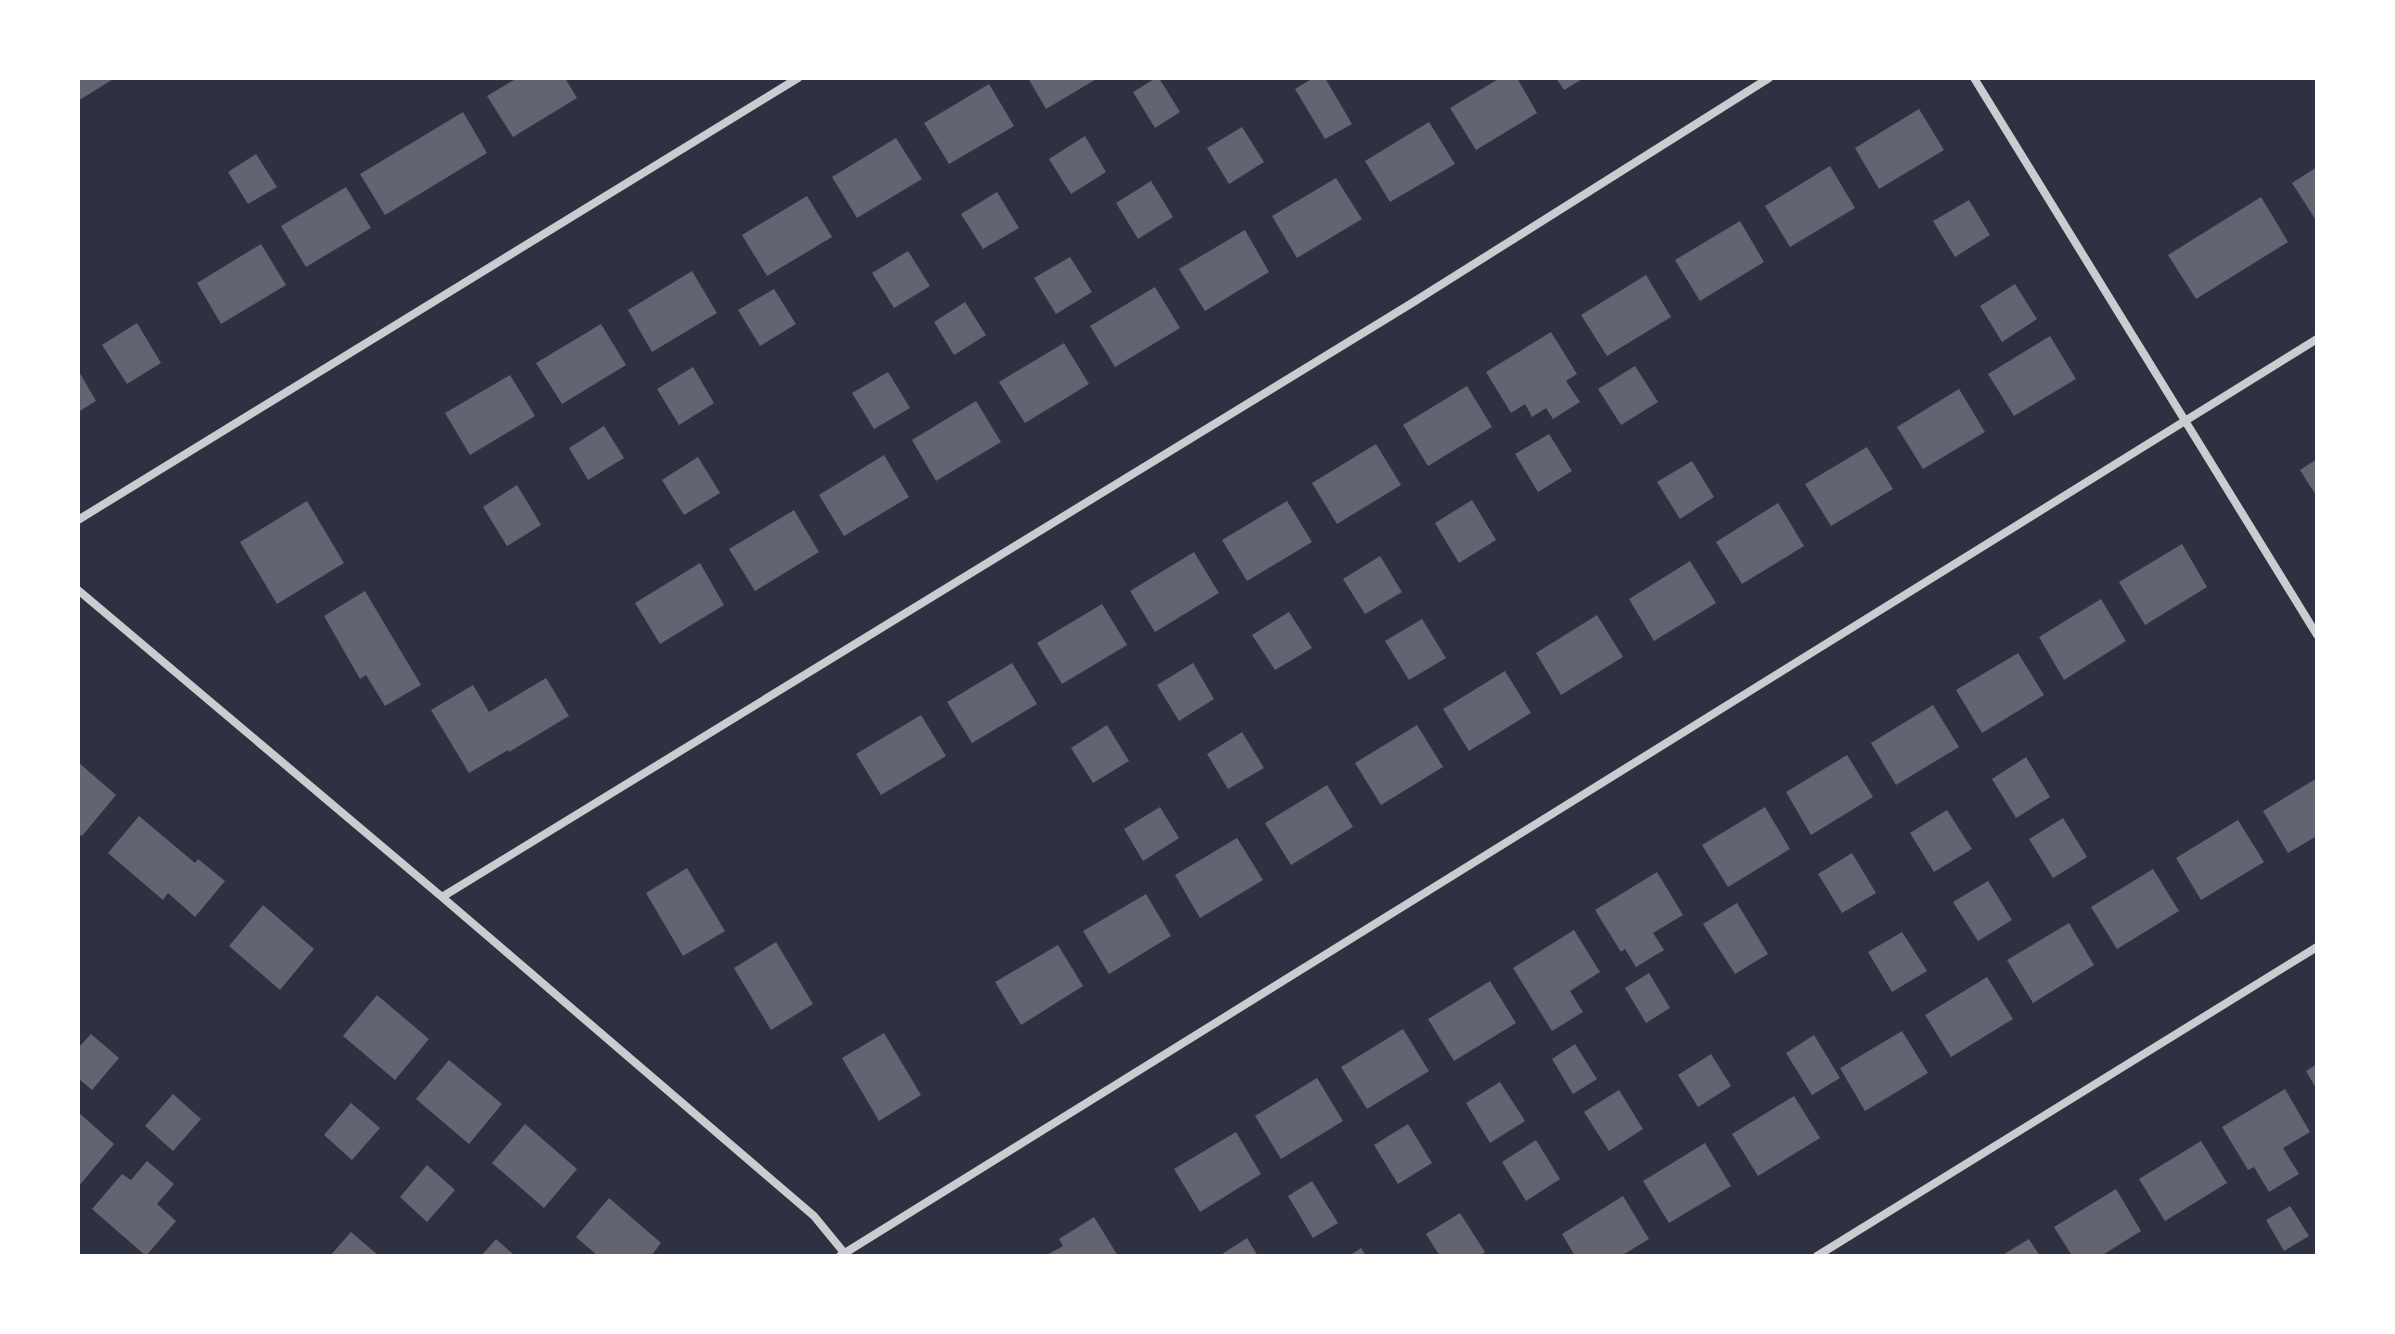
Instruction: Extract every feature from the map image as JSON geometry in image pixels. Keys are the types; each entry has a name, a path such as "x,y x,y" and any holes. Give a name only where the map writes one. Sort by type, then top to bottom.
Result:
{"street":[{"path":"78,520 798,78"},
{"path":"442,897 1412,303 1769,78"},
{"path":"1974,78 2317,635"},
{"path":"78,590 814,1216 843,1255 2317,339"},
{"path":"1817,1256 2317,947"}],"building":[{"path":"78,78 115,78 78,101"},
{"path":"517,78 565,78 577,98 513,137 487,96"},
{"path":"1028,78 1098,78 1046,109"},
{"path":"1159,78 1180,112 1155,128 1133,92"},
{"path":"1313,78 1325,78 1352,124 1325,139 1295,89"},
{"path":"1500,78 1517,78 1537,113 1476,150 1450,108"},
{"path":"1556,78 1584,78 1564,90"},
{"path":"989,84 1014,126 949,164 924,123"},
{"path":"1919,109 1944,150 1879,189 1855,148"},
{"path":"463,112 487,153 385,215 360,174"},
{"path":"1429,122 1455,164 1390,202 1365,161"},
{"path":"1242,127 1264,162 1229,184 1207,148"},
{"path":"1085,136 1106,172 1071,194 1049,159"},
{"path":"896,138 922,179 857,218 832,177"},
{"path":"256,154 277,187 248,204 228,172"},
{"path":"1830,166 1855,208 1790,247 1765,206"},
{"path":"2317,167 2317,222 2292,183"},
{"path":"1336,178 1362,219 1297,258 1272,216"},
{"path":"1151,181 1173,217 1138,239 1116,203"},
{"path":"346,187 371,228 306,267 281,226"},
{"path":"997,192 1019,228 983,249 961,214"},
{"path":"807,196 832,237 767,276 742,235"},
{"path":"2261,197 2288,242 2196,299 2168,255"},
{"path":"1969,200 1990,235 1955,257 1933,221"},
{"path":"1740,221 1764,262 1700,301 1675,260"},
{"path":"1245,230 1269,272 1205,311 1179,269"},
{"path":"261,244 286,285 221,324 197,283"},
{"path":"908,251 930,286 894,308 872,273"},
{"path":"1070,257 1092,292 1056,314 1034,278"},
{"path":"692,271 717,313 652,352 628,310"},
{"path":"1646,275 1671,317 1607,356 1581,315"},
{"path":"2015,284 2037,319 2002,342 1980,306"},
{"path":"1155,287 1180,328 1115,367 1090,326"},
{"path":"774,289 796,324 760,346 738,310"},
{"path":"965,302 986,335 954,355 934,322"},
{"path":"137,323 161,363 127,384 102,345"},
{"path":"601,324 626,365 562,404 536,363"},
{"path":"1551,332 1577,374 1566,381 1580,402 1553,419 1546,408 1532,417 1525,404 1511,413 1486,372"},
{"path":"2050,336 2076,379 2014,416 1988,374"},
{"path":"1064,343 1089,384 1025,423 999,382"},
{"path":"1635,366 1658,402 1621,425 1598,389"},
{"path":"693,367 714,403 679,425 657,389"},
{"path":"78,370 96,401 78,412"},
{"path":"888,372 910,408 874,429 852,393"},
{"path":"510,375 535,416 470,455 445,413"},
{"path":"1467,386 1492,427 1428,466 1403,425"},
{"path":"1959,389 1985,432 1923,469 1897,427"},
{"path":"976,401 1001,442 936,481 912,440"},
{"path":"604,426 624,458 588,480 569,448"},
{"path":"1549,434 1572,471 1538,492 1515,454"},
{"path":"1376,444 1401,485 1337,524 1312,483"},
{"path":"1867,447 1893,489 1831,526 1805,484"},
{"path":"884,455 909,497 844,536 819,495"},
{"path":"698,457 720,493 684,515 662,480"},
{"path":"2317,459 2317,497 2300,470"},
{"path":"1692,461 1714,497 1680,519 1657,482"},
{"path":"517,485 541,525 507,546 483,507"},
{"path":"1472,500 1496,540 1459,563 1435,523"},
{"path":"307,501 344,563 277,604 240,542"},
{"path":"1287,501 1312,542 1247,581 1222,540"},
{"path":"1778,503 1804,546 1742,584 1716,542"},
{"path":"794,510 819,552 755,591 729,549"},
{"path":"2182,544 2207,587 2145,625 2119,582"},
{"path":"1194,552 1219,593 1155,632 1130,591"},
{"path":"1380,556 1402,592 1365,614 1343,579"},
{"path":"1690,561 1716,603 1654,641 1629,599"},
{"path":"700,563 724,605 660,644 635,603"},
{"path":"365,591 421,685 385,706 366,675 360,679 324,616"},
{"path":"2101,599 2126,641 2064,680 2039,637"},
{"path":"1102,604 1127,645 1062,684 1037,643"},
{"path":"1289,612 1312,648 1275,670 1252,635"},
{"path":"1597,615 1623,657 1561,695 1536,653"},
{"path":"1422,619 1446,658 1409,680 1385,641"},
{"path":"2018,653 2044,695 1982,733 1956,690"},
{"path":"1012,663 1037,704 972,743 947,702"},
{"path":"1193,663 1214,699 1179,721 1157,685"},
{"path":"1505,671 1531,713 1469,751 1443,709"},
{"path":"546,678 569,716 469,773 431,710 473,685 489,712"},
{"path":"1933,705 1959,747 1896,785 1871,743"},
{"path":"921,715 946,756 881,795 856,754"},
{"path":"1107,725 1129,761 1093,783 1071,748"},
{"path":"1417,725 1443,767 1381,805 1355,763"},
{"path":"1242,732 1264,768 1228,789 1207,754"},
{"path":"1847,755 1873,797 1811,835 1786,792"},
{"path":"2026,757 2050,797 2016,818 1992,779"},
{"path":"78,762 116,795 82,836 78,833"},
{"path":"2317,778 2317,836 2288,853 2263,811"},
{"path":"1327,785 1353,827 1291,865 1265,823"},
{"path":"1160,807 1179,838 1143,861 1124,829"},
{"path":"1765,807 1790,849 1728,887 1702,845"},
{"path":"1947,810 1972,849 1934,872 1910,833"},
{"path":"139,816 195,863 198,859 225,881 195,917 168,893 163,900 108,853"},
{"path":"2063,818 2087,857 2053,878 2029,839"},
{"path":"2238,820 2264,862 2201,900 2176,858"},
{"path":"1237,838 1263,880 1200,918 1175,875"},
{"path":"1852,853 1876,893 1842,913 1818,874"},
{"path":"687,868 725,931 683,956 646,893"},
{"path":"2153,869 2179,911 2117,949 2091,907"},
{"path":"1657,872 1683,915 1653,933 1664,950 1636,967 1625,949 1621,952 1595,910"},
{"path":"1988,881 2012,920 1978,941 1953,902"},
{"path":"1146,894 1171,936 1109,974 1083,931"},
{"path":"1737,903 1768,954 1735,974 1703,924"},
{"path":"263,905 314,949 280,990 229,946"},
{"path":"2069,923 2094,965 2033,1003 2007,960"},
{"path":"1574,930 1600,972 1570,991 1583,1012 1552,1031 1513,968"},
{"path":"1902,932 1927,971 1892,992 1868,952"},
{"path":"776,942 813,1004 771,1030 734,968"},
{"path":"1058,945 1083,986 1021,1025 995,982"},
{"path":"1649,973 1670,1008 1646,1023 1625,988"},
{"path":"1987,977 2013,1019 1951,1057 1925,1015"},
{"path":"1490,981 1516,1023 1454,1061 1428,1019"},
{"path":"377,995 429,1039 395,1080 343,1036"},
{"path":"1403,1029 1429,1071 1367,1109 1341,1067"},
{"path":"1902,1031 1928,1073 1865,1111 1840,1068"},
{"path":"884,1033 921,1095 879,1121 842,1058"},
{"path":"91,1034 119,1058 92,1090 78,1078 78,1048"},
{"path":"1814,1035 1840,1078 1812,1095 1786,1053"},
{"path":"1575,1044 1597,1079 1573,1094 1552,1059"},
{"path":"1711,1054 1731,1086 1698,1107 1678,1075"},
{"path":"449,1060 502,1104 469,1144 416,1099"},
{"path":"2317,1064 2317,1090 2306,1071"},
{"path":"1317,1078 1343,1121 1281,1159 1255,1116"},
{"path":"1500,1082 1525,1121 1490,1143 1466,1103"},
{"path":"2285,1089 2310,1132 2283,1148 2299,1174 2269,1192 2254,1167 2248,1170 2222,1127"},
{"path":"1619,1090 1643,1129 1609,1151 1584,1112"},
{"path":"173,1094 201,1119 173,1151 145,1126"},
{"path":"1794,1096 1820,1138 1758,1176 1732,1134"},
{"path":"351,1103 380,1128 352,1160 324,1135"},
{"path":"78,1112 114,1144 78,1187"},
{"path":"525,1124 577,1169 544,1208 492,1163"},
{"path":"1408,1124 1432,1163 1398,1184 1374,1145"},
{"path":"1236,1132 1261,1174 1200,1212 1174,1169"},
{"path":"1536,1140 1560,1179 1526,1201 1502,1162"},
{"path":"2201,1141 2227,1183 2165,1221 2139,1179"},
{"path":"1705,1143 1731,1186 1669,1223 1643,1181"},
{"path":"147,1161 174,1184 157,1204 176,1221 146,1256 92,1209 122,1174 131,1180"},
{"path":"427,1165 455,1190 427,1222 400,1197"},
{"path":"1312,1181 1338,1223 1313,1238 1288,1196"},
{"path":"2116,1189 2141,1231 2101,1256 2072,1256 2054,1227"},
{"path":"1623,1196 1649,1239 1621,1256 1575,1256 1562,1234"},
{"path":"609,1198 661,1243 651,1256 598,1256 576,1237"},
{"path":"2290,1206 2309,1236 2284,1251 2266,1220"},
{"path":"1460,1213 1485,1252 1479,1256 1440,1256 1426,1234"},
{"path":"1094,1217 1118,1256 1045,1256 1063,1246 1059,1239"},
{"path":"351,1232 379,1256 330,1256"},
{"path":"1247,1238 1258,1256 1219,1256"},
{"path":"496,1239 515,1256 481,1256"},
{"path":"2029,1239 2040,1256 2001,1256"},
{"path":"1361,1248 1366,1256 1349,1256"}]}
